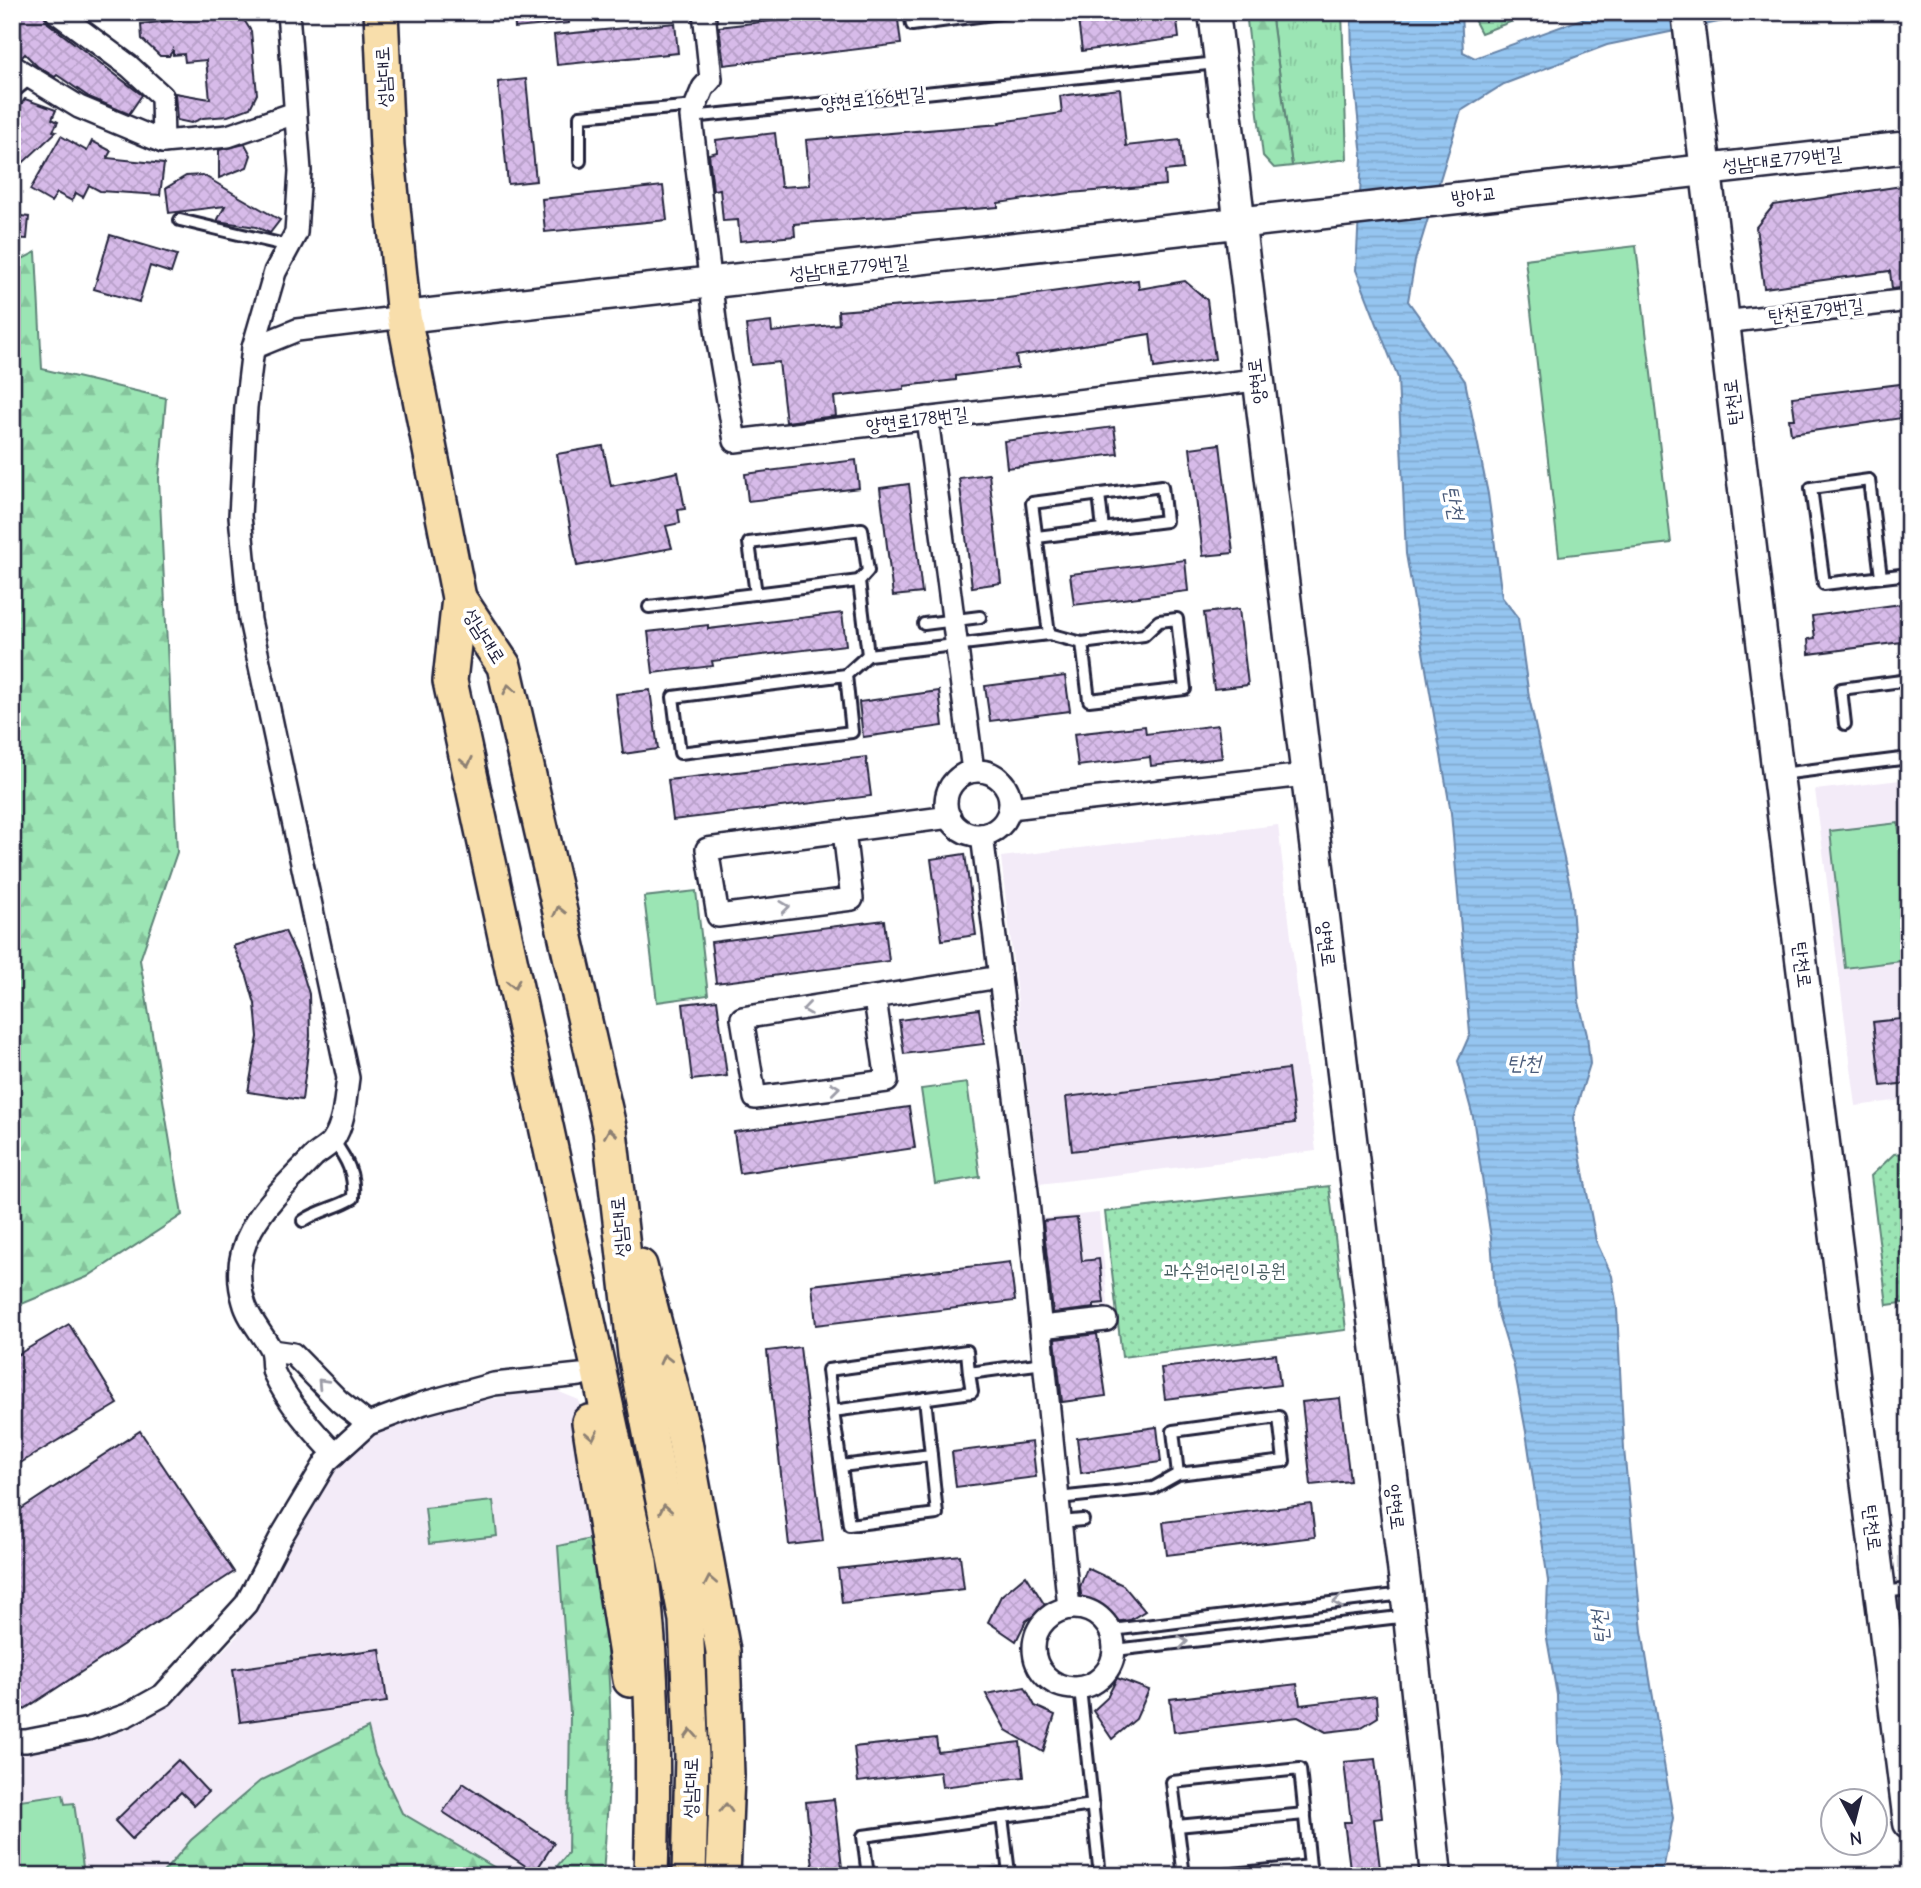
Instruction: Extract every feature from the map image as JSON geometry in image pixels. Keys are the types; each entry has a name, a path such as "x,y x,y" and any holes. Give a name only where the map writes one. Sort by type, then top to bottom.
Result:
{"main road":[{"name":"성남대로","path":"381,12 387,147 404,317 459,598 450,681 555,1177 607,1397 640,1562 647,1613 655,1750 651,1876"},
{"name":"양현로","path":"1214,12 1256,380 1407,1605 1436,1876"},
{"name":"탄천로","path":"1687,12 1778,775 1894,1591 1909,1823"},
{"name":"성남대로779번길","path":"1655,175 1909,147"},
{"name":"방아교","path":"1293,217 1655,175"},
{"name":"성남대로779번길","path":"404,317 1293,217"},
{"name":"성남대로","path":"459,598 504,666 610,1131 635,1355 686,1620 692,1757 689,1876"},
{"path":"555,1177 545,1226 579,1375 629,1657 633,1759 631,1876"},
{"path":"618,1200 647,1285 684,1436 723,1651 727,1774 723,1876"}],"street":[{"path":"56,12 129,66 162,96 163,142"},
{"path":"288,12 299,171 296,233 275,272 253,348 246,407 240,516 250,620 348,1078 344,1112 333,1140 295,1179 276,1192 248,1235 241,1278 244,1302 272,1351 273,1371 289,1398 335,1454"},
{"path":"704,12 711,79 693,111 712,283"},
{"path":"12,66 79,107 120,127 163,142 228,136 295,113"},
{"name":"양현로178번길","path":"712,283 717,337 735,441 1256,380"},
{"name":"탄천로79번길","path":"1724,322 1909,300"},
{"path":"253,348 296,330 404,317"},
{"path":"927,418 973,771"},
{"path":"973,771 983,771 1001,780 1010,798 1010,808 1000,826 982,835 961,830 950,817 946,802 948,791 954,781 973,771"},
{"path":"1010,808 1305,775"},
{"path":"844,831 852,898 718,916 707,849 950,817"},
{"path":"982,835 1041,1327 1069,1608"},
{"path":"875,999 887,1081 755,1098 742,1018 875,999 1000,977"},
{"path":"1041,1327 1106,1320"},
{"path":"272,1351 293,1354 339,1401 368,1424"},
{"path":"12,1741 26,1741 88,1729 127,1716 163,1695 246,1604 281,1537 326,1462 368,1424 424,1403 494,1384 579,1375"},
{"path":"1069,1608 1096,1614 1114,1640 1105,1675 1080,1688 1055,1684 1038,1666 1034,1654 1034,1641 1046,1619 1069,1608"}],"lane":[{"path":"910,12 912,25 1008,12"},
{"name":"양현로166번길","path":"580,161 580,116 693,111 1221,63"},
{"path":"12,93 32,77"},
{"path":"180,220 289,246"},
{"path":"1881,577 1869,480 1811,488 1824,584 1908,574 1906,560"},
{"path":"1037,537 1166,521 1162,486 1032,502 1049,634"},
{"path":"1099,494 1103,528"},
{"path":"649,607 755,594 859,581 868,571 862,529 749,543 755,594"},
{"path":"859,581 868,655"},
{"path":"924,624 980,617"},
{"path":"846,675 852,732 680,753 673,696 846,675 868,655 1049,634 1082,643 1143,635 1159,621 1177,619 1185,689 1089,700 1082,643"},
{"path":"1845,724 1841,689 1909,680"},
{"path":"1778,775 1909,758"},
{"path":"303,1221 319,1211 338,1207 353,1198 355,1180 352,1171 333,1140"},
{"path":"833,1411 925,1398 972,1392 967,1352 828,1370 833,1411 849,1525 937,1514 925,1398"},
{"path":"969,1373 1044,1363"},
{"path":"1058,1498 1153,1488 1178,1474 1284,1461 1279,1417 1173,1431 1178,1474"},
{"path":"841,1466 931,1455"},
{"path":"1060,1522 1083,1520"},
{"path":"1114,1640 1227,1616 1407,1605"},
{"path":"1114,1640 1230,1636 1407,1605"},
{"path":"1227,1616 1230,1636"},
{"path":"1080,1688 1100,1876"},
{"path":"1184,1876 1172,1782 1300,1769 1310,1871 1213,1876"},
{"path":"868,1876 863,1836 1093,1805"},
{"path":"1177,1826 1305,1814"},
{"path":"986,1876 1015,1873 1002,1817"}],"shaded area":[{"path":"1909,779 1909,1099 1856,1106 1815,790"},
{"path":"1278,825 1316,1151 1039,1184 1001,857"},
{"path":"1099,1213 1109,1314 1045,1321 1035,1219"},
{"path":"552,1389 579,1400 595,1538 558,1547 570,1713 568,1853 549,1876 509,1876 402,1813 375,1756 368,1729 260,1781 191,1840 160,1876 12,1876 12,1751 80,1745 126,1730 171,1704 238,1635 336,1465 375,1432 443,1407"}],"green space":[{"path":"1246,12 1271,12 1292,166 1274,168 1263,156"},
{"path":"1271,12 1342,12 1347,159 1292,166"},
{"path":"1470,12 1537,12 1481,33"},
{"path":"1636,246 1671,543 1559,556 1525,259"},
{"path":"36,252 42,369 166,398 159,479 177,852 140,960 182,1215 87,1277 12,1308 12,264"},
{"path":"1898,823 1909,915 1909,960 1845,968 1830,831"},
{"path":"696,891 708,995 657,1002 644,897"},
{"path":"967,1083 980,1177 935,1184 921,1089"},
{"path":"1909,1152 1909,1302 1887,1305 1871,1176 1894,1154"},
{"name":"과수원어린이공원","path":"1329,1186 1346,1330 1122,1357 1105,1212"},
{"path":"493,1501 497,1536 429,1544 425,1508"},
{"path":"595,1538 605,1624 610,1711 610,1768 603,1876 549,1876 568,1853 570,1713 558,1546"},
{"path":"368,1728 375,1756 402,1813 509,1876 160,1876 191,1840 260,1781"},
{"path":"63,1794 65,1804 74,1803 84,1874 12,1876 12,1801"}],"water":[{"name":"탄천","path":"1351,12 1461,12 1463,52 1475,58 1601,12 1767,12 1607,45 1504,84 1461,111 1415,261 1408,301 1465,381 1488,494 1502,597 1518,618 1529,697 1571,891 1579,1002 1587,1035 1590,1064 1573,1118 1596,1241 1612,1276 1617,1309 1624,1449 1642,1631 1673,1818 1662,1876 1558,1876 1564,1777 1558,1742 1557,1695 1546,1633 1548,1581 1514,1367 1496,1307 1491,1238 1473,1117 1458,1061 1470,1034 1451,813 1406,554 1398,378 1356,270 1362,157 1352,59"}],"building":[{"path":"25,12 43,12 48,23 142,95 129,114 89,97 57,75 55,77 37,66 25,54 22,57 12,53 12,25"},
{"path":"180,12 239,12 251,31 257,94 250,108 228,116 203,118 191,123 177,120 175,93 210,99 206,60 185,62 184,54 173,55 173,50 169,56 160,56 142,39 141,24 181,20"},
{"path":"514,12 569,12 569,23 515,28"},
{"path":"848,12 897,12 901,44 724,65 719,27"},
{"path":"1126,12 1176,12 1179,38 1082,51 1078,20"},
{"path":"675,23 678,53 557,65 554,35"},
{"path":"526,79 536,181 508,184 498,82"},
{"path":"1120,89 1126,146 1180,140 1183,169 1165,171 1166,185 1070,193 998,203 998,207 794,224 795,236 740,241 738,220 723,221 720,189 713,190 709,154 717,152 716,140 775,133 781,187 810,185 806,140 1000,124 999,122 1062,113 1060,96"},
{"path":"25,99 56,110 52,119 58,122 53,131 56,132 12,173 12,116"},
{"path":"61,136 87,151 92,141 111,151 107,158 164,164 160,195 100,191 89,185 83,197 76,193 72,201 57,193 51,202 30,190"},
{"path":"245,144 251,155 247,167 219,178 219,150"},
{"path":"203,175 280,220 270,233 256,227 217,221 225,206 169,213 166,188 186,176"},
{"path":"1909,185 1909,287 1892,289 1890,271 1764,288 1756,227 1774,205"},
{"path":"663,186 667,220 545,232 542,199"},
{"path":"12,215 29,217 27,239 12,238"},
{"path":"110,235 177,255 171,273 150,266 139,302 94,289"},
{"path":"1138,280 1139,289 1185,281 1207,300 1215,359 1154,368 1150,334 1016,356 1018,368 956,376 956,380 904,386 904,389 834,397 836,416 786,422 779,362 751,365 746,325 771,322 772,332 839,324 838,311 1008,298"},
{"path":"1909,383 1909,417 1791,434 1789,419 1795,419 1792,397"},
{"path":"1114,427 1118,454 1007,468 1004,441"},
{"path":"1220,444 1233,553 1203,556 1190,448"},
{"path":"603,446 611,486 678,472 685,509 678,510 680,523 666,526 672,548 577,566 557,454"},
{"path":"856,460 859,488 748,501 745,474"},
{"path":"989,474 1001,583 972,587 959,478"},
{"path":"909,484 922,593 893,596 880,488"},
{"path":"1185,560 1188,591 1074,605 1070,574"},
{"path":"1909,603 1909,641 1809,654 1808,639 1815,638 1812,616"},
{"path":"1239,609 1248,685 1214,689 1204,613"},
{"path":"842,613 846,645 712,661 713,666 653,673 648,632 708,625 708,629"},
{"path":"1065,676 1070,711 990,721 985,686"},
{"path":"650,690 658,749 623,754 616,694"},
{"path":"939,691 943,726 863,737 859,702"},
{"path":"1218,725 1222,758 1151,766 1150,757 1078,766 1074,734 1145,726 1146,734"},
{"path":"866,757 871,796 673,820 668,780"},
{"path":"965,854 976,935 942,940 931,859"},
{"path":"884,920 889,961 716,983 711,942"},
{"path":"285,931 299,961 309,994 310,1036 302,1100 248,1092 258,1037 255,1004 247,976 233,946"},
{"path":"717,1000 727,1076 692,1080 683,1004"},
{"path":"979,1009 984,1044 904,1054 899,1020"},
{"path":"1909,1018 1909,1083 1881,1086 1873,1022"},
{"path":"1288,1069 1295,1123 1072,1151 1066,1097"},
{"path":"909,1107 915,1148 740,1173 734,1132"},
{"path":"1077,1218 1082,1261 1099,1259 1104,1303 1094,1304 1094,1308 1053,1313 1043,1221"},
{"path":"1010,1262 1015,1301 816,1325 812,1285"},
{"path":"69,1324 118,1404 12,1468 12,1358"},
{"path":"1097,1334 1106,1396 1062,1402 1055,1339"},
{"path":"800,1347 823,1541 789,1545 767,1351"},
{"path":"1276,1354 1280,1385 1165,1399 1161,1368"},
{"path":"1340,1398 1350,1481 1311,1485 1302,1402"},
{"path":"1157,1427 1161,1462 1081,1473 1077,1438"},
{"path":"140,1431 234,1572 20,1712 12,1700 12,1515"},
{"path":"1032,1442 1036,1477 956,1487 952,1452"},
{"path":"1311,1504 1315,1537 1167,1555 1163,1522"},
{"path":"960,1555 964,1589 842,1603 838,1569"},
{"path":"1087,1568 1123,1585 1145,1611 1130,1620 1113,1622 1104,1611 1082,1601 1080,1587"},
{"path":"1026,1575 1046,1607 1026,1621 1016,1641 988,1622 1001,1596"},
{"path":"380,1649 387,1702 240,1722 233,1669"},
{"path":"1117,1678 1149,1690 1136,1719 1112,1739 1093,1711 1107,1698"},
{"path":"1297,1684 1300,1705 1376,1696 1378,1717 1360,1728 1326,1732 1298,1717 1174,1732 1170,1699"},
{"path":"1025,1687 1035,1706 1055,1715 1043,1752 1006,1730 986,1694"},
{"path":"936,1738 938,1752 1020,1742 1024,1777 942,1787 940,1772 858,1782 854,1747"},
{"path":"1375,1759 1382,1818 1374,1819 1381,1876 1351,1876 1344,1822 1351,1822 1344,1762"},
{"path":"178,1760 208,1792 194,1805 181,1792 132,1839 115,1821"},
{"path":"463,1783 554,1843 535,1872 443,1812"},
{"path":"834,1799 843,1876 814,1876 806,1802"}]}
